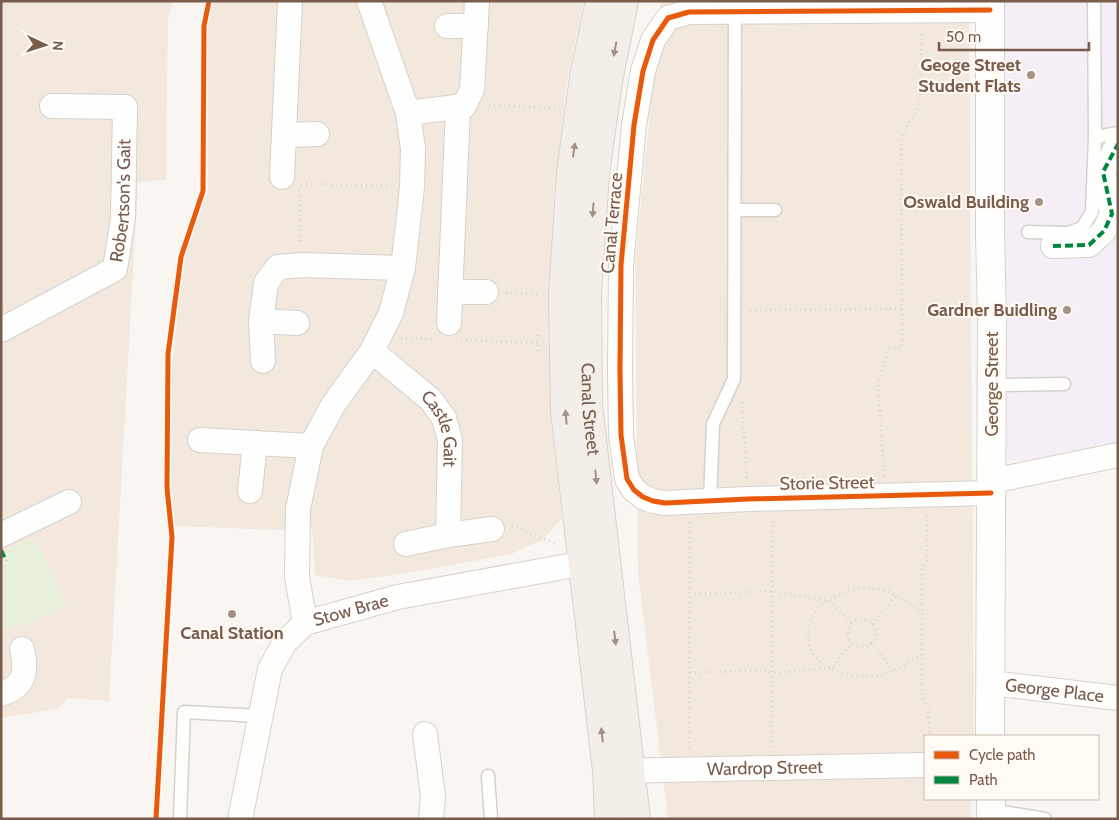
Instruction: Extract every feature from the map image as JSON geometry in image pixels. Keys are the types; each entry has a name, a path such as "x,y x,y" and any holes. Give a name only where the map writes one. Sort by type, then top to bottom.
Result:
{"main road":[{"name":"Canal Street","path":"600,1 584,77 571,173 563,295 565,411 593,562 619,771 636,819"},
{"name":"Canal Street","path":"593,562 587,294 595,174 608,81 624,1"},
{"name":"Canal Street","path":"609,819 619,771"}],"street":[{"path":"282,177 290,1"},
{"path":"305,623 297,577 298,508 310,446 333,405 372,350 391,313 403,268 412,187 413,149 408,113 369,1"},
{"path":"449,323 462,106 472,90 477,1"},
{"path":"735,13 765,7 876,6 923,11 990,6"},
{"name":"George Street","path":"990,6 992,385 990,735"},
{"name":"Canal Terrace","path":"665,503 643,497 634,490 627,479 621,434 621,265 634,125 643,71 653,40 668,18 689,12 735,13"},
{"path":"447,26 476,26"},
{"name":"Robertson's Gait","path":"1,330 115,269 123,218 125,108 52,106"},
{"path":"408,113 462,106"},
{"path":"285,136 317,134"},
{"path":"1053,246 1089,245 1104,231 1112,214 1103,172 1118,144"},
{"path":"263,362 262,322 266,283 278,267 302,265 403,268"},
{"path":"450,292 486,292"},
{"path":"262,322 297,323"},
{"name":"Castle Gait","path":"372,350 431,400 444,418 450,440 448,535"},
{"path":"200,440 310,446"},
{"path":"250,491 255,443"},
{"name":"Storie Street","path":"665,503 748,498 926,494 991,487 1118,456"},
{"path":"1,535 68,502"},
{"path":"406,544 448,535 492,529"},
{"name":"Stow Brae","path":"240,819 270,669 285,642 305,623 398,597 593,562"},
{"path":"1,694 10,691 22,680 26,665 22,649"},
{"name":"George Place","path":"991,683 1118,698"},
{"path":"425,734 433,796 431,819"},
{"name":"Wardrop Street","path":"619,771 924,765"}],"lane":[{"path":"1028,232 1068,232 1082,228 1092,212 1094,1"},
{"path":"700,501 714,424 734,379 735,13"},
{"path":"1094,138 1118,132"},
{"path":"734,210 775,210"},
{"path":"992,385 1064,384"},
{"path":"180,819 184,712 260,716"},
{"path":"488,776 491,819"},
{"path":"991,809 1046,819"}],"path":[{"path":"885,495 878,383 889,348 902,347 901,137 920,104 923,11"},
{"path":"462,106 556,108"},
{"path":"302,265 298,184 412,187"},
{"path":"486,292 540,294"},
{"path":"734,310 902,309"},
{"path":"734,379 741,387 748,498"},
{"path":"926,494 927,560 922,569 922,697 928,706 929,735"},
{"path":"771,768 773,498"},
{"path":"689,769 690,673 700,501"},
{"path":"922,613 897,595 876,589 864,588 840,594 816,611 811,618 808,635 812,652 824,664 845,674 860,677 874,677 894,672 922,654"},
{"path":"695,594 773,591 829,601 852,623"},
{"path":"872,624 897,595"},
{"path":"862,620 872,624 876,633 871,643 862,647 852,643 847,633 852,623 862,620"},
{"path":"690,673 765,670 772,673 832,668 852,643"},
{"path":"871,643 894,672"}],"shaded area":[{"path":"1,1 173,1 168,18 166,180 138,182 109,701 68,698 57,709 1,718"},
{"path":"211,1 584,1 567,81 554,195 549,300 551,418 562,518 543,540 511,554 408,573 350,581 315,575 312,527 282,530 173,526 170,483 172,365 184,258 208,191 206,32"},
{"path":"661,1 969,1 974,735 924,735 924,800 971,800 971,819 668,819 638,573 635,262"},
{"path":"999,1 1118,1 1118,454 1050,462 1003,460"}],"green space":[{"path":"27,540 37,543 67,606 31,622 2,629 1,552"}],"marked path":[{"path":"1053,246 1089,245 1104,231 1112,214 1103,172 1118,144"},
{"path":"1,550 6,561"}],"cycle path":[{"path":"156,819 172,537 167,488 168,354 181,257 203,191 204,26 209,1"},
{"path":"990,10 689,12 668,18 653,40 643,71 634,125 621,265 620,369 621,435 627,479 634,490 643,497 653,501 665,503 991,493"}],"place":[{"name":"Geoge Street Student Flats","path":"1031,75"},
{"name":"Oswald Building","path":"1039,202"},
{"name":"Gardner Buidling","path":"1067,310"},
{"name":"Canal Station","path":"232,614"}]}
